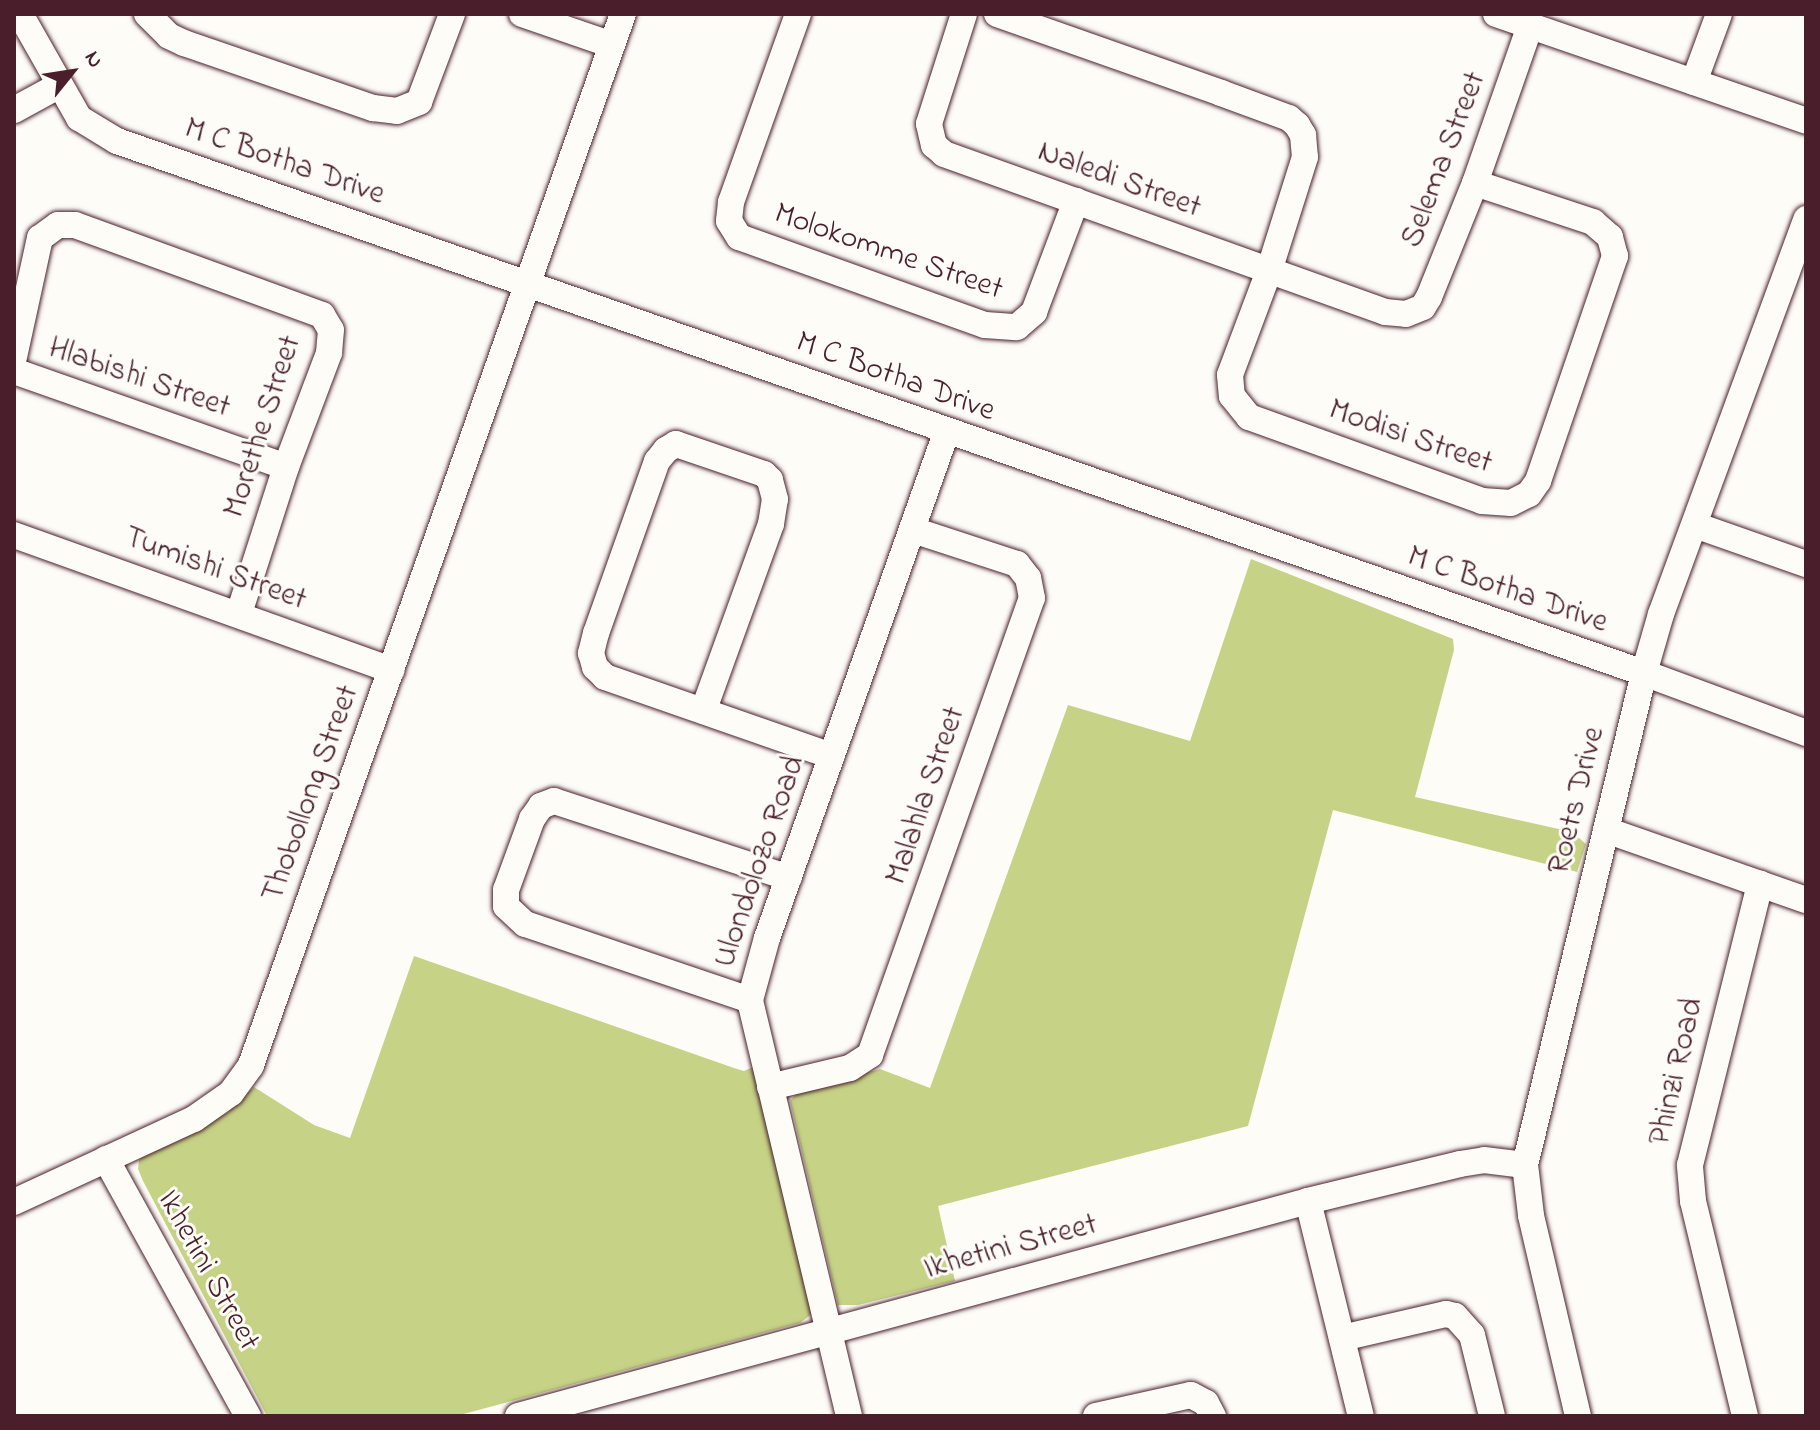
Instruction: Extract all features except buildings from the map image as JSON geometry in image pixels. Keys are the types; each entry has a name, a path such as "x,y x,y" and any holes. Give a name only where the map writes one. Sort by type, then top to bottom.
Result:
{"street":[{"name":"M C Botha Drive","path":"20,14 58,86 83,122 117,141 946,433 1644,673 1806,733"},
{"path":"147,14 169,36 184,43 373,108 397,111 419,102 452,14"},
{"path":"522,14 612,45"},
{"name":"Thobollong Street","path":"14,1202 174,1129 216,1105 231,1093 251,1065 623,14"},
{"name":"Molokomme Street","path":"798,14 731,202 729,221 739,237 985,325 1008,328 1017,327 1034,312 1076,201"},
{"name":"Naledi Street","path":"964,14 931,114 929,133 934,145 944,154 1385,312 1415,312"},
{"name":"Modisi Street","path":"997,14 1289,118 1297,125 1303,135 1305,157 1269,271 1230,375 1232,396 1244,413 1482,501 1501,504 1519,500 1538,481 1615,256 1610,237 1593,222 1475,183"},
{"path":"1496,14 1806,121"},
{"path":"1694,82 1719,14"},
{"name":"Selema Street","path":"1415,312 1429,297 1475,183 1530,26"},
{"path":"14,110 58,86"},
{"name":"Roets Drive","path":"1578,1416 1531,1215 1525,1165 1644,673 1806,219"},
{"name":"Morethe Street","path":"14,357 40,238 58,225 75,225 322,315 331,330 329,353 286,467 239,613"},
{"name":"Hlabishi Street","path":"14,371 286,467"},
{"name":"Ulondolozo Road","path":"849,1416 750,1000 789,878 946,433"},
{"path":"704,709 771,524 775,499 770,480 764,474 695,447 676,444 657,461 591,653 595,667 605,677 832,756"},
{"path":"1695,525 1806,564"},
{"name":"Malahla Street","path":"770,1087 840,1072 870,1055 1032,598 1028,578 1017,564 913,530"},
{"name":"Tumishi Street","path":"14,535 392,670"},
{"path":"750,1000 525,924 506,906 506,890 532,819 541,806 554,801 789,878"},
{"path":"1606,830 1806,900"},
{"name":"Phinzi Road","path":"1745,1416 1693,1201 1690,1165 1760,884"},
{"name":"Ikhetini Street","path":"106,1159 248,1416"},
{"name":"Ikhetini Street","path":"518,1416 1308,1201 1484,1160 1525,1165"},
{"path":"1308,1201 1361,1416"},
{"path":"1342,1338 1446,1314 1455,1316 1472,1335 1492,1416"},
{"path":"1096,1416 1191,1395 1206,1403 1213,1416"}],"green space":[{"path":"1251,559 1453,639 1454,650 1415,797 1572,832 1586,844 1577,872 1333,810 1248,1126 938,1206 955,1281 858,1305 838,1305 790,1101 798,1092 880,1069 930,1088 1068,705 1190,741"},
{"path":"414,956 734,1068 744,1071 760,1064 817,1310 800,1323 456,1416 267,1416 143,1181 138,1169 139,1160 146,1153 227,1113 254,1087 314,1125 350,1138"}]}
